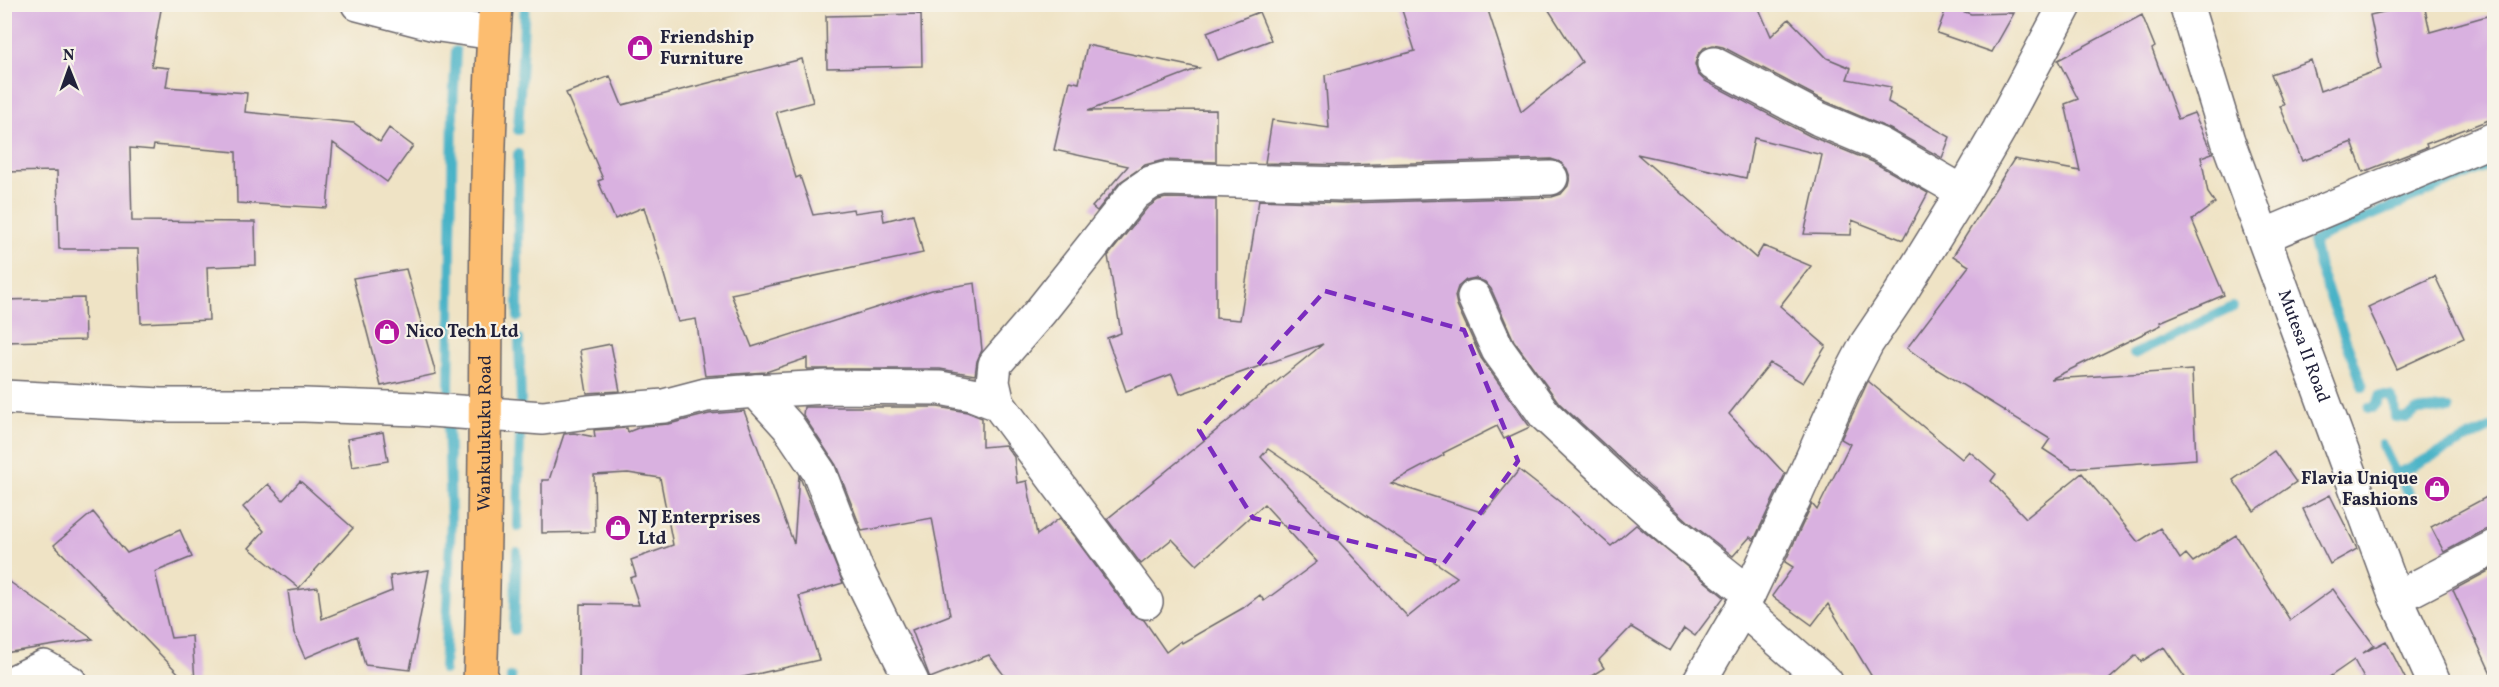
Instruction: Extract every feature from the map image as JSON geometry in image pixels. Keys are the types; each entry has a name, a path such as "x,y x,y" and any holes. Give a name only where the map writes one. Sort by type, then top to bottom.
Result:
{"main road":[{"name":"Wankulukuku Road","path":"473,680 486,415 487,237 495,19"}],"street":[{"path":"358,4 439,26 495,19"},
{"path":"1699,682 1746,600 1843,389 1867,343 1963,192 2066,4"},
{"name":"Mutesa II Road","path":"2186,4 2228,141 2396,598 2434,682"},
{"path":"1714,63 1819,119 1881,145 1963,192"},
{"path":"2264,236 2494,139"},
{"path":"1146,602 998,404 993,382 995,364 1040,312 1134,194 1150,183 1164,179 1345,184 1551,178"},
{"path":"1474,297 1498,350 1545,415 1746,600 1826,682"},
{"path":"4,397 161,405 304,405 543,418 664,406 706,395 826,387 940,388 972,394 998,404"},
{"path":"756,392 788,426 819,472 856,568 912,682"},
{"path":"2396,598 2494,547"},
{"path":"13,682 44,667 70,682"}],"highlighted area":[{"path":"1325,291 1464,330 1518,461 1444,563 1253,518 1199,430"}],"building":[{"path":"4,4 162,4 151,66 169,68 166,87 247,93 245,112 354,123 380,142 389,128 413,146 387,182 333,143 327,208 237,203 236,152 154,145 153,150 130,148 132,221 255,222 256,265 207,267 209,320 141,323 138,249 59,249 57,171 4,172"},
{"path":"1400,4 1486,4 1521,112 1582,62 1545,4 1757,4 1771,36 1789,19 1827,58 1851,68 1847,79 1891,87 1888,102 1950,137 1942,158 1890,129 1827,102 1723,47 1713,45 1704,48 1695,64 1698,74 1705,81 1810,136 1873,162 1928,193 1903,240 1852,220 1851,235 1804,234 1822,155 1754,138 1746,178 1637,154 1756,258 1763,246 1811,266 1780,306 1826,346 1803,383 1770,363 1729,414 1785,474 1754,540 1750,537 1733,556 1688,521 1559,403 1514,341 1491,289 1485,282 1475,278 1466,280 1458,287 1455,296 1457,305 1481,358 1530,427 1504,439 1497,426 1391,483 1484,513 1519,470 1611,546 1636,525 1724,597 1695,636 1684,628 1670,651 1631,627 1599,660 1604,668 1582,682 1009,682 989,655 930,678 912,630 950,615 932,518 862,531 836,465 803,415 804,407 938,407 967,412 982,418 982,447 1005,445 1014,457 1017,483 1027,481 1037,535 1060,518 1131,613 1144,620 1166,652 1181,641 1182,643 1243,608 1260,595 1264,601 1317,562 1264,504 1197,565 1172,539 1141,564 1107,519 1323,344 1180,394 1172,374 1126,391 1107,338 1121,333 1108,256 1147,208 1158,200 1166,198 1216,199 1216,318 1240,320 1259,200 1346,203 1552,197 1561,194 1568,186 1570,177 1567,169 1560,162 1551,159 1345,165 1265,163 1272,120 1329,128 1325,75 1415,51","holes":["1268,449 1457,577 1408,617 1261,457"]},
{"path":"2424,4 2430,32 2494,14 2494,118 2426,144 2427,147 2363,172 2352,142 2302,161 2280,106 2284,105 2271,74 2311,60 2320,91 2381,69 2370,15"},
{"path":"1947,6 1971,14 2014,13 1992,52 1937,33"},
{"path":"1259,12 1271,40 1218,60 1207,32"},
{"path":"921,14 922,66 827,68 826,16"},
{"path":"2142,15 2155,47 2152,49 2178,119 2194,113 2212,153 2201,157 2208,193 2215,203 2192,220 2224,295 2160,322 2161,325 2051,379 2192,370 2196,459 2072,468 2043,449 2050,439 1933,367 1907,348 1969,266 1953,256 2014,159 2080,171 2065,104 2078,99 2058,60"},
{"path":"1087,45 1199,68 1088,111 1216,110 1216,162 1164,160 1145,165 1120,182 1097,211 1092,207 1128,166 1054,150 1070,81 1079,83"},
{"path":"802,59 813,102 776,112 796,178 800,176 813,215 853,209 854,213 882,209 884,221 913,214 923,253 731,294 752,347 932,290 975,283 982,350 977,361 975,375 940,369 807,369 807,358 766,372 705,376 696,319 678,322 644,207 615,219 598,181 603,179 566,93 610,76 622,105"},
{"path":"406,269 436,374 381,386 353,278"},
{"path":"2435,276 2464,338 2397,369 2368,307"},
{"path":"84,298 85,340 4,342 4,300"},
{"path":"611,344 620,391 587,393 580,350"},
{"path":"1868,381 1962,459 1969,451 1996,474 1991,481 2026,518 2082,473 2138,542 2160,528 2180,559 2186,554 2193,562 2236,535 2290,620 2333,589 2374,645 2363,653 2386,641 2407,682 2366,682 2354,660 2322,682 2188,682 2164,647 2141,662 2136,655 2106,682 1875,682 1828,604 1812,625 1772,596 1793,567 1785,562 1812,504 1817,510 1850,444 1841,439"},
{"path":"744,411 794,544 799,475 843,583 799,596 819,660 721,682 579,682 580,604 639,605 630,578 636,576 631,560 673,545 660,478 628,473 594,475 595,532 542,533 542,480 549,480 564,434 574,433 595,437 594,430 627,428 628,432 643,426 669,424 709,414"},
{"path":"383,432 388,461 352,467 347,439"},
{"path":"2274,451 2296,482 2254,511 2233,480"},
{"path":"300,481 353,528 299,588 249,548 264,531 243,507 268,484 283,500"},
{"path":"2494,493 2494,528 2485,530 2444,552 2431,527"},
{"path":"2330,495 2357,549 2330,564 2303,509"},
{"path":"93,512 127,553 180,530 192,557 155,572 171,638 192,636 195,682 187,682 54,545"},
{"path":"2494,568 2494,680 2453,590"},
{"path":"429,570 410,670 365,665 357,636 305,658 294,633 288,591 318,587 322,619 392,591 390,576"},
{"path":"4,578 93,639 4,653"}],"waterway":[{"path":"456,18 457,4"},
{"path":"518,130 525,4"},
{"path":"449,388 453,106 456,51"},
{"path":"518,154 518,317"},
{"path":"2363,387 2319,267 2313,241 2494,163"},
{"path":"2134,354 2233,307"},
{"path":"519,339 521,401"},
{"path":"2369,408 2373,408 2379,396 2390,396 2394,403 2395,417 2407,418 2418,410 2449,409"},
{"path":"444,670 451,520 448,418"},
{"path":"2396,474 2494,426"},
{"path":"518,526 520,434"},
{"path":"2382,445 2396,474 2413,499"},
{"path":"514,630 517,552"},
{"path":"511,677 511,682"}],"place":[{"name":"Friendship Furniture","path":"640,48"},
{"name":"Nico Tech Ltd","path":"387,332"},
{"name":"Flavia Unique Fashions","path":"2437,489"},
{"name":"NJ Enterprises Ltd","path":"618,528"}]}
